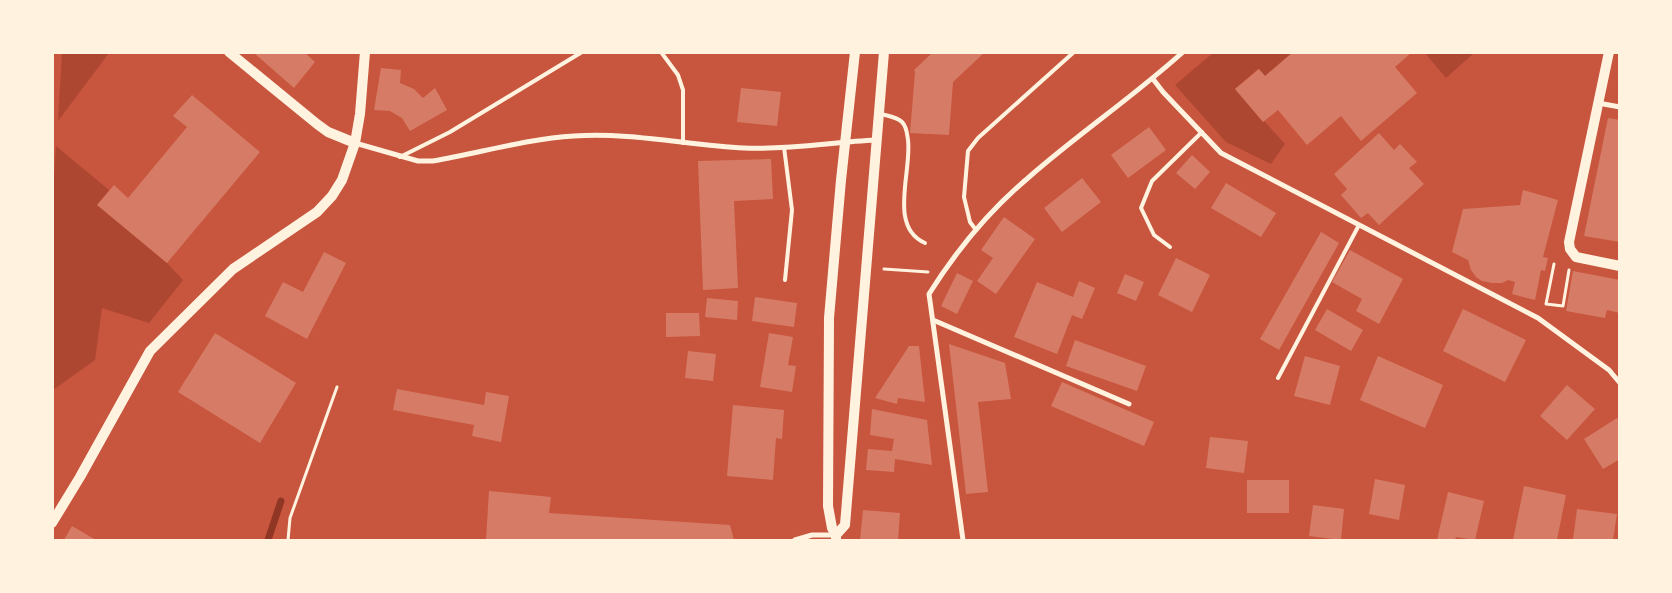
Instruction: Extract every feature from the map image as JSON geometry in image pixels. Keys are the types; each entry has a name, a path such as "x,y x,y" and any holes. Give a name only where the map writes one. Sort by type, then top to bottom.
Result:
{"main road":[{"path":"229,52 328,132 355,143"},
{"path":"52,523 80,477 150,351 233,269 317,212 332,196 342,180 355,143 360,114 365,52"},
{"path":"836,538 828,506 829,327 855,52"},
{"path":"836,538 845,525 884,52"},
{"path":"1609,52 1569,242 1572,254 1581,259 1620,266"}],"street":[{"path":"963,540 929,294 964,243 1027,178 1153,79 1182,52"},
{"path":"1153,79 1220,153 1538,318 1608,370 1620,382"},
{"path":"1597,103 1620,107"},
{"path":"355,143 400,157 418,161 433,161 553,137 605,134 748,148 876,140"},
{"path":"933,320 1129,404"},
{"path":"794,540 812,535 836,538"}],"lane":[{"path":"400,157 450,132 582,52"},
{"path":"661,52 678,76 683,90 683,143"},
{"path":"976,230 970,222 964,197 968,151 978,138 1074,52"},
{"path":"879,113 898,119 904,124 907,132 908,160 904,210 908,228 919,240 925,243"},
{"path":"1170,247 1154,235 1140,208 1152,181 1202,132"},
{"path":"784,147 792,210 785,280"},
{"path":"1278,378 1359,226"}],"path":[{"path":"1554,264 1546,304 1563,306 1570,268"},
{"path":"884,269 943,273"},
{"path":"288,540 290,518 337,388"}],"shaded area":[{"path":"62,53 109,53 58,121"},
{"path":"1213,53 1293,53 1265,76 1258,69 1235,89 1285,144 1271,164 1226,142 1175,85"},
{"path":"1425,53 1474,53 1446,78"},
{"path":"56,146 109,190 98,205 167,263 183,280 149,323 102,308 95,360 53,390 52,207"}],"building":[{"path":"253,52 304,52 315,62 294,88"},
{"path":"930,52 985,52 953,82 949,135 910,133 914,70 931,54"},
{"path":"1293,52 1412,52 1395,67 1417,93 1361,141 1341,116 1307,145 1278,110 1263,122 1235,89 1259,69 1265,76"},
{"path":"381,68 401,70 400,83 414,89 423,98 435,88 447,110 410,131 402,118 390,111 374,110"},
{"path":"741,88 781,92 777,126 737,122"},
{"path":"192,95 260,152 167,263 97,205 114,185 128,198 187,127 173,116"},
{"path":"1608,118 1620,120 1620,242 1584,236"},
{"path":"1149,127 1166,150 1128,178 1111,155"},
{"path":"1379,133 1394,150 1400,144 1417,162 1409,168 1424,184 1379,225 1368,213 1361,218 1341,195 1347,189 1334,174"},
{"path":"1192,155 1210,172 1195,189 1176,173"},
{"path":"771,159 773,199 734,201 738,288 703,290 698,161"},
{"path":"1082,178 1101,202 1062,232 1044,208"},
{"path":"1226,183 1276,213 1261,237 1211,208"},
{"path":"1523,190 1558,200 1543,257 1548,258 1545,271 1541,270 1535,300 1512,294 1515,282 1508,280 1502,283 1482,281 1471,270 1468,260 1452,252 1463,209 1520,205"},
{"path":"1004,217 1035,239 996,294 977,281 993,258 981,250"},
{"path":"1321,232 1339,243 1279,350 1260,339"},
{"path":"1350,250 1403,279 1379,324 1356,311 1362,299 1332,282"},
{"path":"324,252 346,263 307,339 265,316 283,282 303,292"},
{"path":"1176,258 1210,275 1192,312 1158,295"},
{"path":"1573,271 1620,280 1620,313 1607,310 1605,318 1566,311"},
{"path":"957,273 973,281 957,314 941,306"},
{"path":"1125,274 1144,282 1136,301 1117,293"},
{"path":"1079,281 1095,288 1082,319 1072,315 1057,354 1014,337 1037,282 1073,297"},
{"path":"755,297 797,303 794,327 752,321"},
{"path":"707,298 738,301 737,320 705,317"},
{"path":"1327,309 1363,330 1351,351 1315,330"},
{"path":"1463,309 1526,340 1505,382 1443,351"},
{"path":"666,313 699,313 700,336 666,337"},
{"path":"215,333 296,383 260,443 178,392"},
{"path":"769,333 793,337 788,365 796,366 792,392 760,387"},
{"path":"1075,340 1146,366 1137,391 1066,366"},
{"path":"949,344 1005,363 1011,399 978,402 988,492 966,494"},
{"path":"909,346 919,346 925,402 898,398 897,404 875,398"},
{"path":"688,351 716,354 713,381 685,378"},
{"path":"1305,356 1340,366 1330,405 1294,396"},
{"path":"1378,356 1443,385 1425,428 1360,400"},
{"path":"1062,382 1154,422 1144,446 1051,406"},
{"path":"1567,385 1595,409 1567,440 1540,416"},
{"path":"397,389 484,405 486,392 509,396 501,442 472,436 474,425 393,410"},
{"path":"733,405 784,410 782,439 776,438 773,480 727,476"},
{"path":"872,409 927,420 932,465 895,459 894,472 866,470 868,449 892,451 894,439 870,435"},
{"path":"1617,418 1620,422 1620,459 1603,469 1584,439"},
{"path":"1210,437 1248,441 1244,473 1206,468"},
{"path":"1375,479 1405,485 1399,520 1369,514"},
{"path":"1247,480 1289,480 1289,513 1247,513"},
{"path":"1524,486 1566,495 1557,540 1513,540"},
{"path":"489,491 551,497 549,513 730,525 734,540 486,540"},
{"path":"1448,492 1484,501 1475,540 1456,537 1455,540 1437,540"},
{"path":"1313,505 1344,509 1341,540 1309,536"},
{"path":"1577,509 1617,514 1613,540 1573,540"},
{"path":"863,510 900,513 898,540 860,540"},
{"path":"72,526 96,540 64,540"}],"waterway":[{"path":"268,540 281,501"}]}
